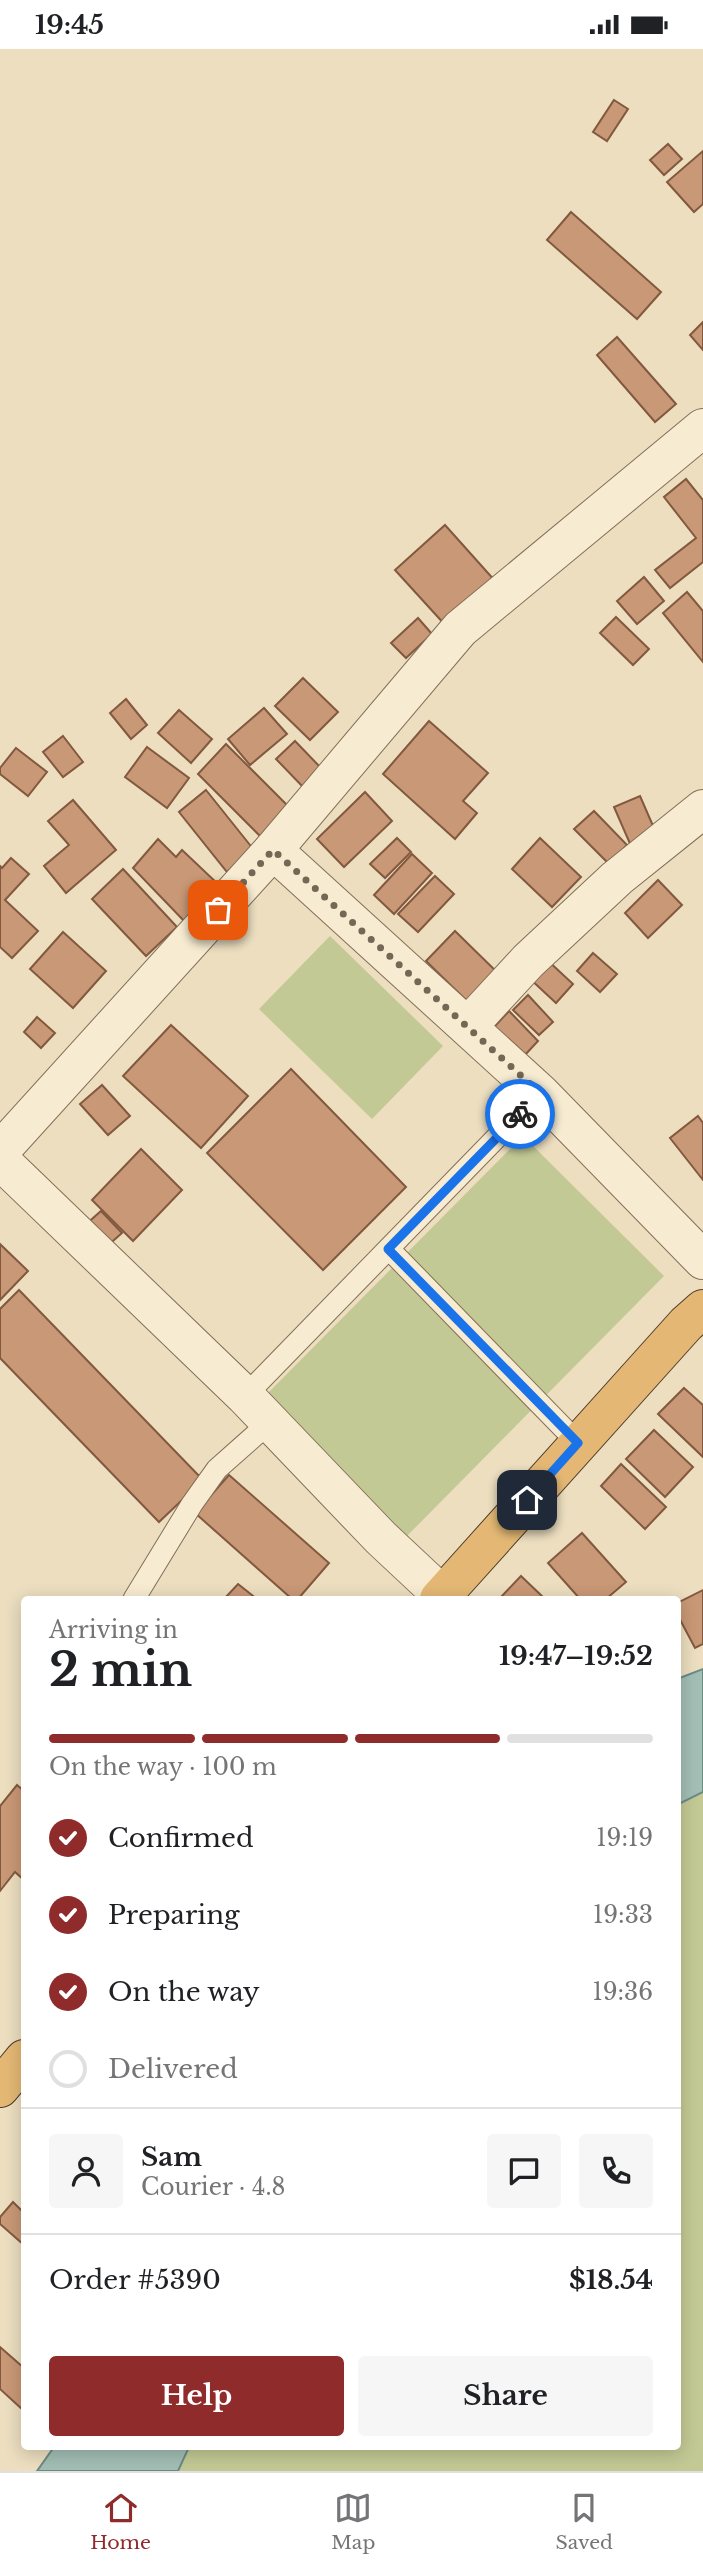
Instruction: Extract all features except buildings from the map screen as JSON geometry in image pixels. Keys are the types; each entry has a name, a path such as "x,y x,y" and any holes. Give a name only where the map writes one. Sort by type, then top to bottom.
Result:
{"highway":[{"path":"443,1596 578,1443 686,1324 703,1309"},
{"path":"0,2088 21,2063"}],"street":[{"path":"0,1150 273,850 460,629 703,428"},
{"path":"468,1026 528,961 617,878 703,809"},
{"path":"273,850 540,1093 703,1260"},
{"path":"0,1160 258,1409 439,1596"}],"lane":[{"path":"136,1596 192,1504 258,1409 388,1249 540,1093"},
{"path":"388,1249 578,1443"}],"green space":[{"path":"330,936 443,1046 372,1119 259,1009"},
{"path":"523,1136 664,1276 404,1539 263,1398"},
{"path":"703,1792 703,2471 178,2471 188,2450 681,2450 681,1803"}],"water":[{"path":"703,1669 703,1792 681,1803 681,1677"},
{"path":"52,2450 188,2450 178,2471 37,2471"}],"way so far":[{"path":"218,910 273,850 540,1093 520,1114"}],"route":[{"path":"520,1114 388,1249 578,1443 527,1500"}]}
